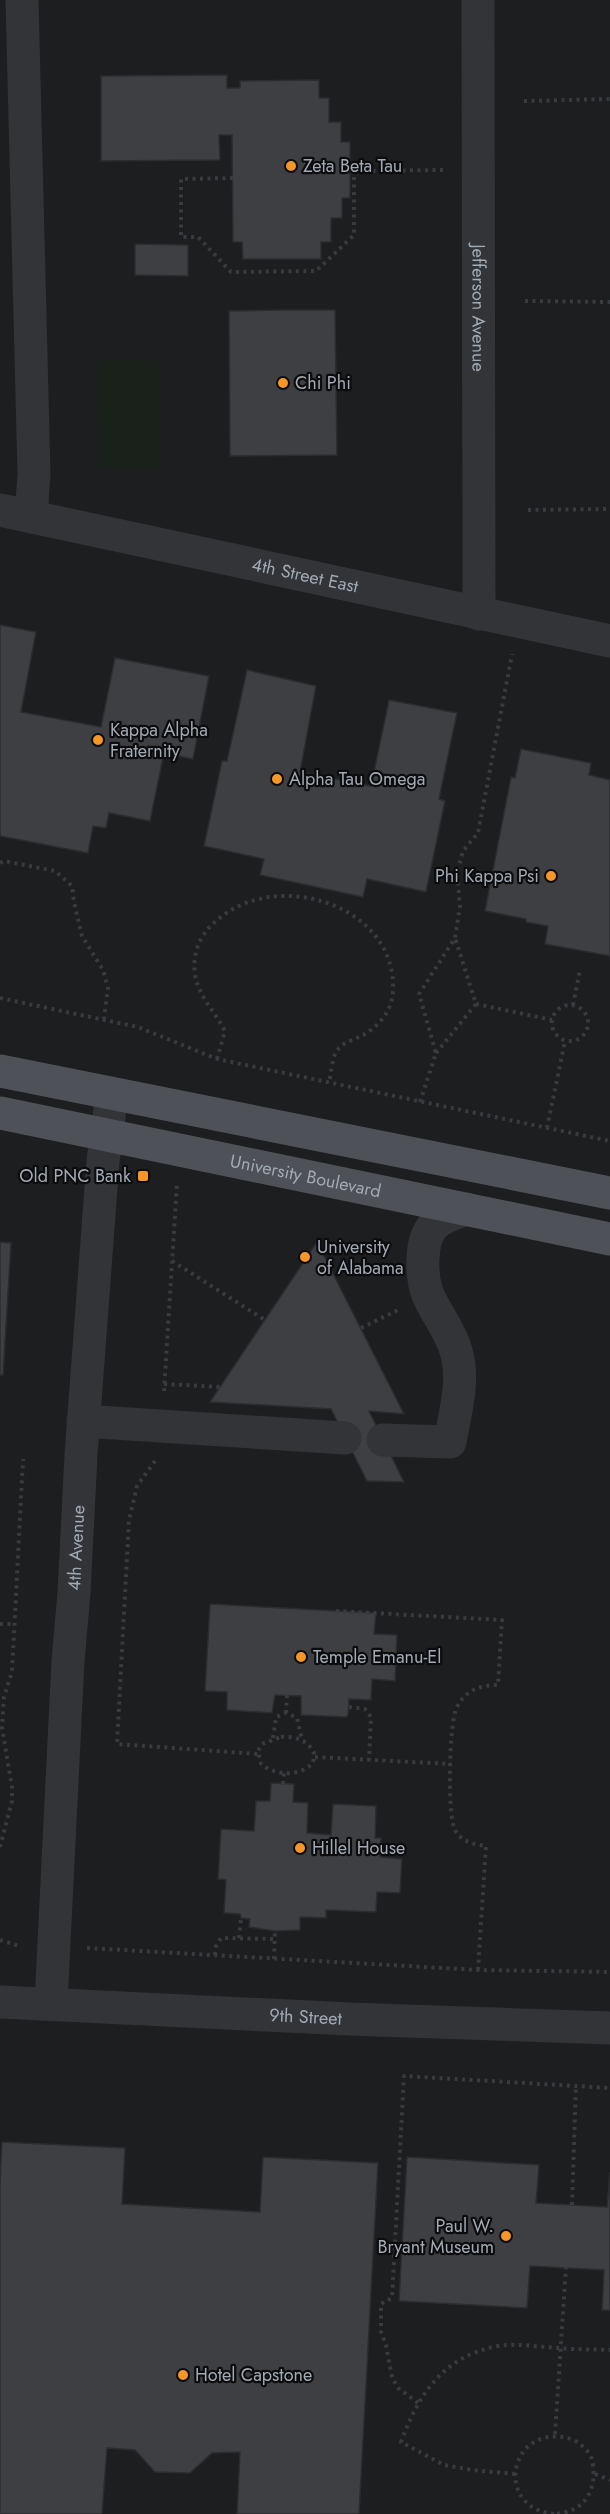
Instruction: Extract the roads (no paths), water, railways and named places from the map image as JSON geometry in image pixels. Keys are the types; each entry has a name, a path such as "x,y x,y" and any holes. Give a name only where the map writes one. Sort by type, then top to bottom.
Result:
{"main road":[{"path":"0,1071 610,1193"},
{"name":"University Boulevard","path":"0,1113 610,1239"}],"street":[{"path":"15,514 34,474 22,0"},
{"name":"Jefferson Avenue","path":"478,0 479,614"},
{"name":"4th Street East","path":"15,514 610,641"},
{"name":"4th Avenue","path":"51,2003 68,1661 83,1421 106,1134 112,1095"},
{"path":"383,1440 450,1442 460,1385 457,1351 428,1294 424,1254 426,1238 433,1226 446,1217 467,1209"},
{"path":"83,1421 345,1438"},
{"name":"9th Street","path":"0,2002 349,2019 610,2028"}],"place":[{"name":"Zeta Beta Tau","path":"291,166"},
{"name":"Chi Phi","path":"283,383"},
{"name":"Kappa Alpha Fraternity","path":"98,740"},
{"name":"Alpha Tau Omega","path":"277,779"},
{"name":"Phi Kappa Psi","path":"551,876"},
{"name":"Old PNC Bank","path":"143,1176"},
{"name":"University of Alabama","path":"305,1257"},
{"name":"Temple Emanu-El","path":"301,1657"},
{"name":"Hillel House","path":"300,1848"},
{"name":"Paul W. Bryant Museum","path":"506,2236"},
{"name":"Hotel Capstone","path":"183,2375"}]}
